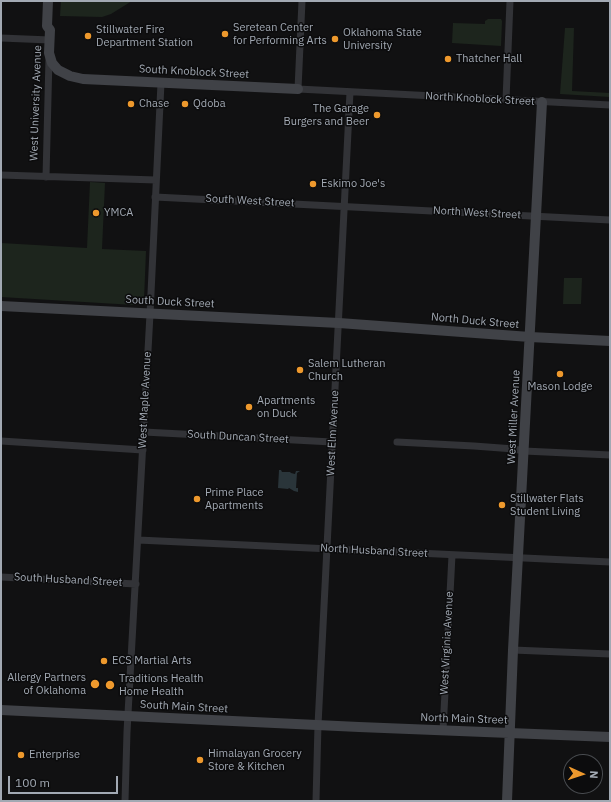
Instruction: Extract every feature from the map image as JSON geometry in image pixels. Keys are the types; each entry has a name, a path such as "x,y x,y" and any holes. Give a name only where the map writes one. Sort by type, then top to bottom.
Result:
{"main road":[{"name":"West University Avenue","path":"48,1 47,26 50,35"},
{"name":"West University Avenue","path":"49,53 50,35 53,27 54,1"},
{"name":"South Knoblock Street","path":"49,53 52,63 58,70 70,76 83,79 298,89"},
{"name":"West Miller Avenue","path":"507,801 513,650 542,102"},
{"name":"South Duck Street","path":"1,306 339,323"},
{"name":"North Duck Street","path":"339,323 530,337 610,341"},
{"name":"South Main Street","path":"1,710 318,725"},
{"name":"North Main Street","path":"318,725 443,731 610,736"}],"street":[{"path":"298,89 302,1"},
{"path":"506,100 510,1"},
{"path":"1,38 50,35"},
{"name":"West University Avenue","path":"46,177 49,53"},
{"name":"West Maple Avenue","path":"125,801 161,83"},
{"name":"South Knoblock Street","path":"298,89 350,92"},
{"name":"North Knoblock Street","path":"350,92 610,105"},
{"name":"West Elm Avenue","path":"316,801 318,725 350,92"},
{"path":"1,174 46,177 156,180"},
{"name":"South West Street","path":"155,196 344,206"},
{"name":"North West Street","path":"344,206 610,220"},
{"name":"South Duncan Street","path":"144,432 332,442"},
{"path":"1,441 143,450"},
{"path":"397,442 506,448 524,451 610,454"},
{"name":"North Husband Street","path":"138,540 610,562"},
{"name":"West Virginia Avenue","path":"443,731 452,554"},
{"name":"South Husband Street","path":"1,576 136,584"},
{"path":"513,650 610,654"}],"shaded area":[{"path":"61,1 132,1 111,14 102,17 60,16"},
{"path":"488,19 501,19 502,21 501,46 452,43 453,23 485,24 485,21"},
{"path":"565,28 574,28 572,91 610,93 610,97 560,94"},
{"name":"YMCA","path":"90,182 105,183 102,249 146,251 144,300 134,305 1,297 1,243 87,248"},
{"path":"564,278 582,278 581,304 563,304"},
{"path":"279,470 282,472 290,472 295,474 296,471 300,471 297,473 296,488 298,488 298,492 289,488 278,488"}],"place":[{"name":"Seretean Center for Performing Arts","path":"225,34"},
{"name":"Stillwater Fire Department Station","path":"88,36"},
{"name":"Oklahoma State University","path":"335,39"},
{"name":"Thatcher Hall","path":"448,59"},
{"name":"Chase","path":"131,104"},
{"name":"Qdoba","path":"185,104"},
{"name":"The Garage Burgers and Beer","path":"377,115"},
{"name":"Eskimo Joe's","path":"313,184"},
{"name":"YMCA","path":"96,213"},
{"name":"Salem Lutheran Church","path":"300,370"},
{"name":"Mason Lodge","path":"560,374"},
{"name":"Apartments on Duck","path":"249,407"},
{"name":"Prime Place Apartments","path":"197,499"},
{"name":"Stillwater Flats Student Living","path":"502,505"},
{"name":"ECS Martial Arts","path":"104,661"},
{"name":"Allergy Partners of Oklahoma","path":"95,684"},
{"name":"Traditions Health Home Health","path":"110,685"},
{"name":"Enterprise","path":"21,755"},
{"name":"Himalayan Grocery Store & Kitchen","path":"200,760"}]}
